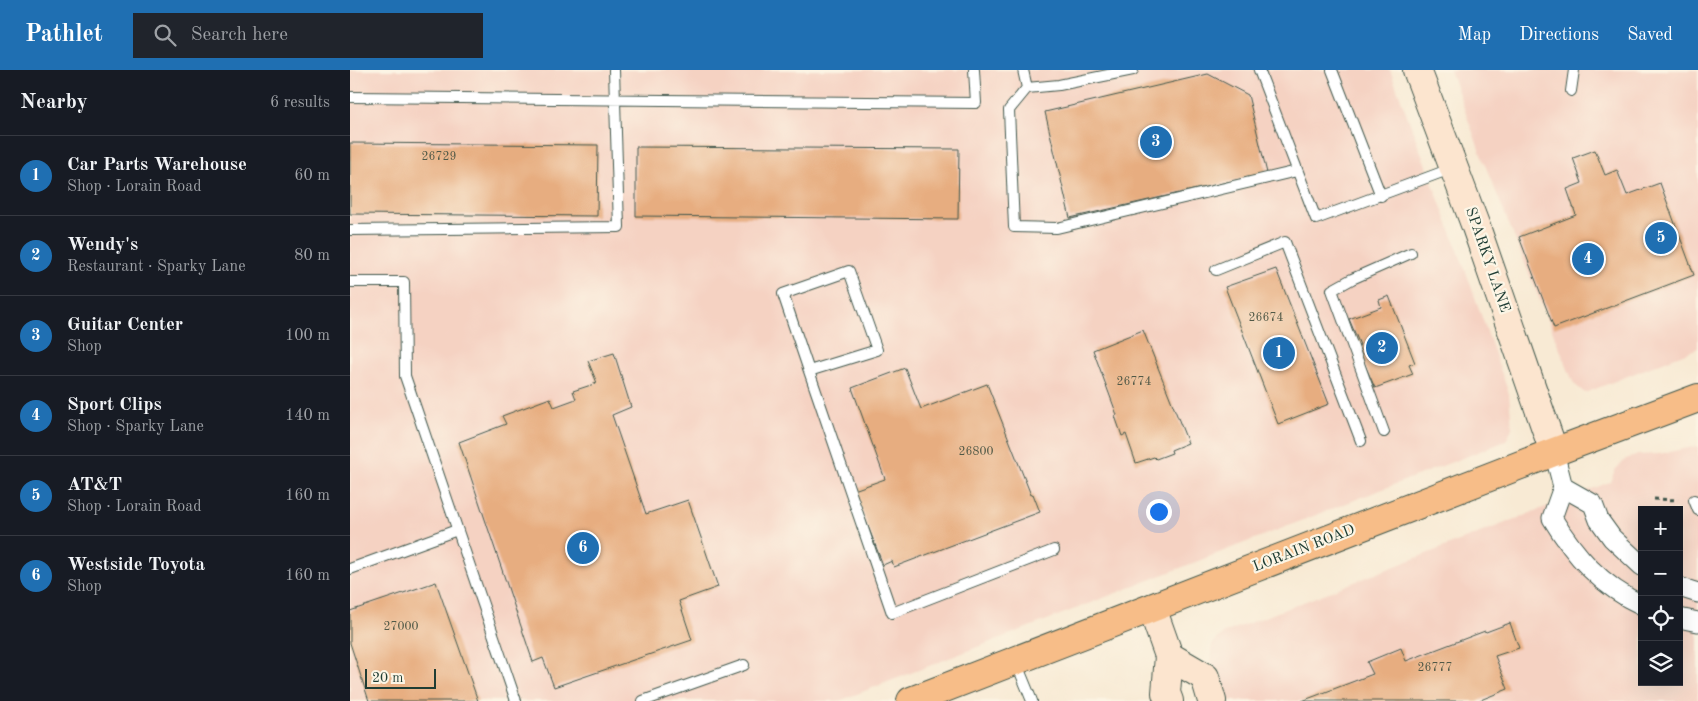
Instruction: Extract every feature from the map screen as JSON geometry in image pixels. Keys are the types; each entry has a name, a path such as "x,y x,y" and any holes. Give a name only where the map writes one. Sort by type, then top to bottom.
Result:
{"main road":[{"name":"LORAIN ROAD","path":"911,701 947,691 1016,661 1698,398"}],"street":[{"name":"SPARKY LANE","path":"1417,70 1454,168 1554,452"},
{"path":"1554,452 1563,488 1552,518 1563,537 1607,585 1638,603"},
{"path":"1563,488 1592,504 1599,520 1612,538 1638,562"},
{"path":"1683,588 1698,593"},
{"path":"1152,608 1169,656 1166,693 1169,701"},
{"path":"1683,619 1698,622"},
{"path":"1169,656 1204,677 1212,701"}],"lane":[{"path":"350,230 619,227 614,70"},
{"path":"350,97 976,103 974,70"},
{"path":"1023,70 1027,88"},
{"path":"1133,70 1060,85 1027,88 1009,110 1014,227 1057,228 1297,172"},
{"path":"1258,70 1316,219 1454,168"},
{"path":"1332,70 1381,196"},
{"path":"1571,91 1574,70"},
{"path":"1216,270 1285,242 1361,442"},
{"path":"1384,432 1332,290 1352,278 1411,253"},
{"path":"809,371 877,350 849,271 783,294 809,371 892,613 1054,550"},
{"path":"350,282 404,282 405,376 516,701"},
{"path":"350,569 458,530"},
{"path":"1016,661 1032,701"},
{"path":"643,701 744,665"}],"path":[{"path":"1654,499 1696,505"}],"shaded area":[{"path":"350,70 1390,70 1466,272 1509,394 1512,428 1506,441 839,701 350,701"},
{"path":"1450,70 1698,70 1698,348 1585,393 1574,384 1483,160"},
{"path":"1698,446 1698,701 1225,701 1211,658 1212,644 1224,633 1610,482 1615,470 1626,459 1638,455 1659,454"}],"building":[{"path":"1208,74 1248,95 1267,173 1070,218 1045,112"},
{"path":"350,143 598,145 597,216 350,214"},
{"path":"636,147 959,149 958,219 636,216"},
{"path":"1595,150 1605,175 1617,170 1627,195 1660,183 1694,275 1554,328 1519,237 1576,215 1567,189 1582,183 1573,158"},
{"path":"1276,269 1329,404 1278,424 1225,287"},
{"path":"1389,296 1415,363 1409,365 1413,374 1375,388 1357,347 1360,345 1349,319 1381,307 1379,300"},
{"path":"1143,330 1188,443 1171,450 1172,453 1136,463 1126,434 1122,436 1115,416 1117,415 1093,350"},
{"path":"614,353 631,407 612,415 646,514 688,500 718,587 679,601 692,640 554,687 543,658 533,662 459,442 506,424 502,416 550,398 554,407 576,399 573,391 597,383 588,361"},
{"path":"905,368 921,409 987,384 1031,495 1033,494 1040,512 894,567 892,561 883,565 854,490 885,479 852,388"},
{"path":"436,582 478,701 369,701 350,643 350,611"},
{"path":"1510,623 1519,648 1495,656 1508,689 1478,701 1302,701 1373,674 1367,662 1401,648 1406,661"}],"place":[{"name":"Guitar Center","path":"1156,142"},
{"name":"AT&T","path":"1661,238"},
{"name":"Sport Clips","path":"1588,259"},
{"name":"Wendy's","path":"1382,348"},
{"name":"Car Parts Warehouse","path":"1279,353"},
{"name":"Westside Toyota","path":"583,548"}]}
